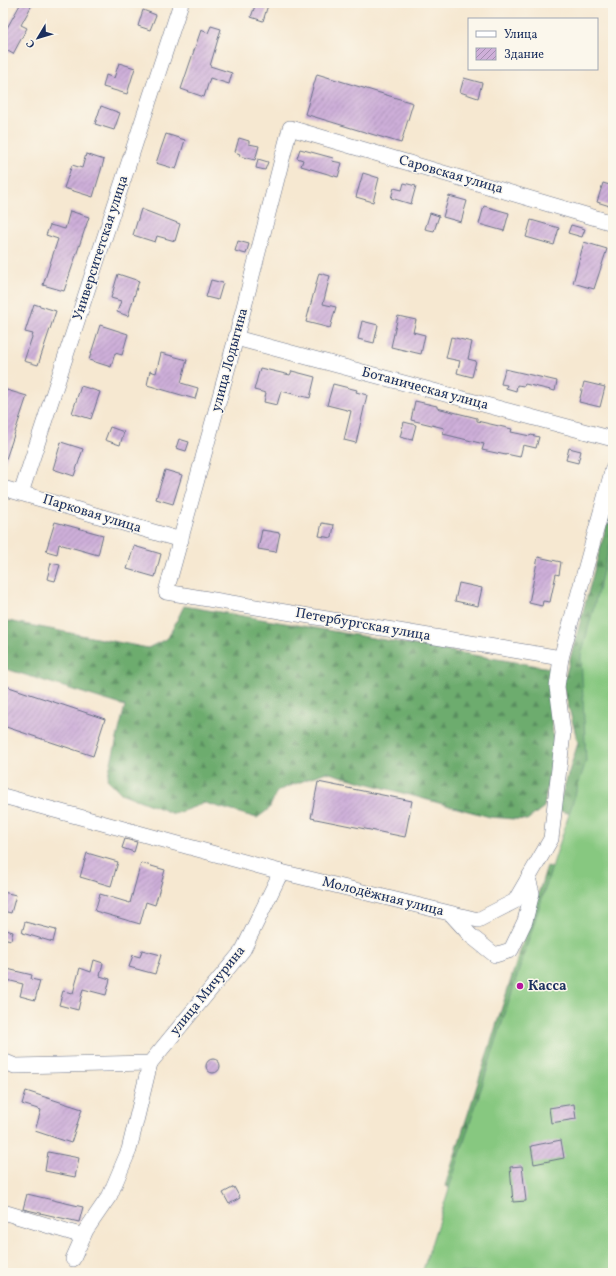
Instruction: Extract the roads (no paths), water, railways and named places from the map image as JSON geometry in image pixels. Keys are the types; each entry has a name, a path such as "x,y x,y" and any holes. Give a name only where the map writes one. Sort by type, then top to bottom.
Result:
{"street":[{"name":"Университетская улица","path":"21,493 181,3"},
{"name":"Саровская улица","path":"290,128 613,223"},
{"name":"улица Лодыгина","path":"166,592 236,338 290,128"},
{"name":"Ботаническая улица","path":"236,338 613,439"},
{"name":"Молодёжная улица","path":"3,796 281,872 478,920 515,901 550,839 563,733 557,688 561,658 613,468"},
{"name":"Парковая улица","path":"3,488 180,540"},
{"name":"Петербургская улица","path":"166,592 561,658"},
{"name":"улица Мичурина","path":"73,1259 86,1230 110,1195 129,1150 150,1063 243,950 281,872"},
{"path":"451,914 471,936 495,955 511,950 525,921 532,893 528,878"},
{"path":"3,1061 15,1066 150,1063"},
{"path":"3,1212 83,1236"}],"place":[{"name":"Касса","path":"520,986"}]}
